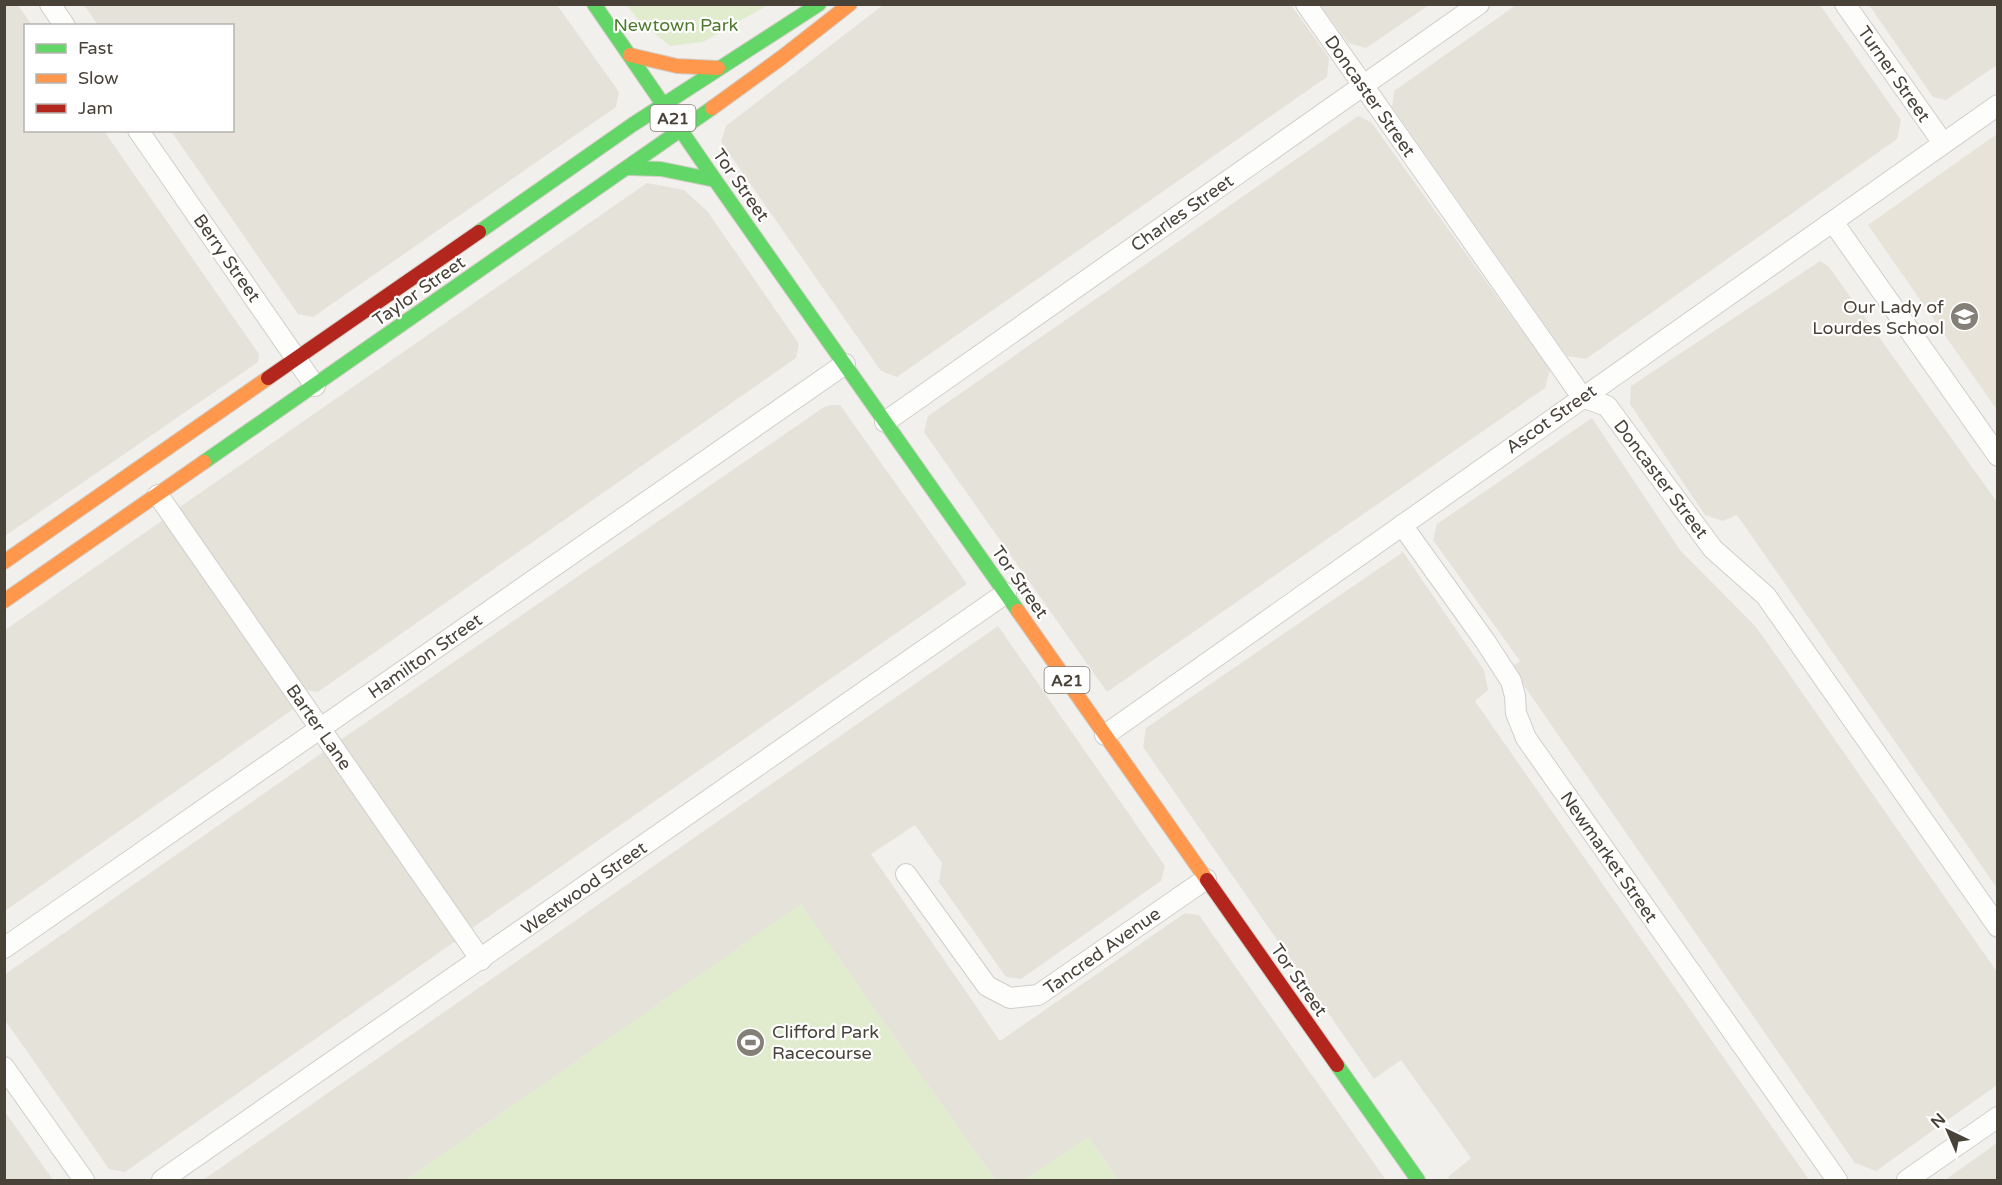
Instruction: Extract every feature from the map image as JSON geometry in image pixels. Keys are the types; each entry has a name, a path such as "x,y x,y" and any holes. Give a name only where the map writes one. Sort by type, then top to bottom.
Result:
{"main road":[{"name":"Tor Street","path":"594,4 715,180 1418,1180"},
{"name":"Taylor Street","path":"4,562 664,104 819,4"},
{"name":"Taylor Street","path":"4,601 681,130 850,4"},
{"path":"630,55 677,66 718,68"},
{"path":"627,168 661,170 715,180"}],"street":[{"path":"50,4 64,24"},
{"name":"Doncaster Street","path":"1306,4 1582,397 1607,406 1713,549 1766,596 1998,927"},
{"name":"Charles Street","path":"885,422 1479,4"},
{"name":"Turner Street","path":"1845,4 1943,143"},
{"name":"Ascot Street","path":"1105,735 1998,105"},
{"name":"Berry Street","path":"139,132 315,386"},
{"path":"1833,222 1998,456"},
{"name":"Hamilton Street","path":"4,948 845,364"},
{"name":"Barter Lane","path":"158,495 481,960"},
{"name":"Newmarket Street","path":"1402,525 1511,681 1516,713 1526,738 1837,1180"},
{"name":"Weetwood Street","path":"162,1180 1006,593"},
{"name":"Tancred Avenue","path":"906,874 987,986 1010,998 1038,995 1206,879"},
{"path":"4,1067 84,1180"},
{"path":"1907,1180 1998,1117"}],"shaded area":[{"path":"17,4 31,24 24,24 24,132 105,132 259,354 258,362 5,536 4,5"},
{"path":"84,5 557,5 619,92 616,107 313,317 298,314 172,132 234,132 234,24 97,24"},
{"path":"883,5 1291,5 1329,58 1327,77 897,377 881,371 721,142 726,126"},
{"path":"1320,5 1429,5 1366,48 1348,43"},
{"path":"1516,5 1820,5 1901,120 1897,139 1586,359 1567,356 1392,107 1394,91"},
{"path":"1869,5 1997,5 1997,65 1946,100 1933,97"},
{"path":"1358,116 1371,122 1550,370 1545,388 1107,692 924,432 928,416"},
{"name":"Our Lady of Lourdes School","path":"1997,134 1997,410 1868,225"},
{"path":"647,183 684,190 708,212 799,344 796,358 318,692 303,689 177,509"},
{"path":"1820,261 1829,267 1997,502 1997,888 1737,515 1723,521 1705,515 1630,404 1631,386"},
{"path":"840,405 967,584 471,929 339,741 824,407"},
{"path":"1592,418 1680,550 1757,628 1997,972 1997,1085 1876,1171 1855,1163 1511,667 1520,661 1433,540 1437,524"},
{"path":"163,520 296,707 5,911 5,630"},
{"path":"1403,552 1484,670 1488,690 1475,701 1809,1180 1451,1180 1448,1177 1471,1158 1401,1060 1374,1079 1143,747 1146,728"},
{"path":"998,626 1165,866 1161,881 1021,979 1006,977 939,882 942,863 915,825 871,854 1000,1041 1185,913 1199,915 1386,1180 1118,1180 1088,1137 1025,1180 995,1180 801,905 406,1180 203,1180"},
{"path":"326,750 457,940 125,1172 109,1169 5,1020 4,975"},
{"path":"5,1112 53,1180 5,1180"},
{"path":"1997,1143 1997,1180 1945,1180"}],"green space":[{"name":"Newtown Park","path":"627,5 768,5 703,42 670,46 639,21"},
{"name":"Clifford Park Racecourse","path":"801,904 995,1180 406,1180"},
{"path":"1088,1137 1118,1180 1025,1180"}],"traffic: fast":[{"path":"594,4 1018,611"},
{"path":"479,232 632,125 819,4"},
{"path":"204,462 712,108"},
{"path":"627,168 661,169 715,180"},
{"path":"1337,1065 1418,1180"}],"traffic: slow":[{"path":"712,108 850,4"},
{"path":"630,55 677,66 718,68"},
{"path":"4,562 268,378"},
{"path":"4,601 204,462"},
{"path":"1018,611 1207,880"}],"traffic: jam":[{"path":"268,378 479,232"},
{"path":"1207,880 1337,1065"}],"place":[{"name":"Our Lady of Lourdes School","path":"1965,317"},
{"name":"Clifford Park Racecourse","path":"751,1042"}]}
